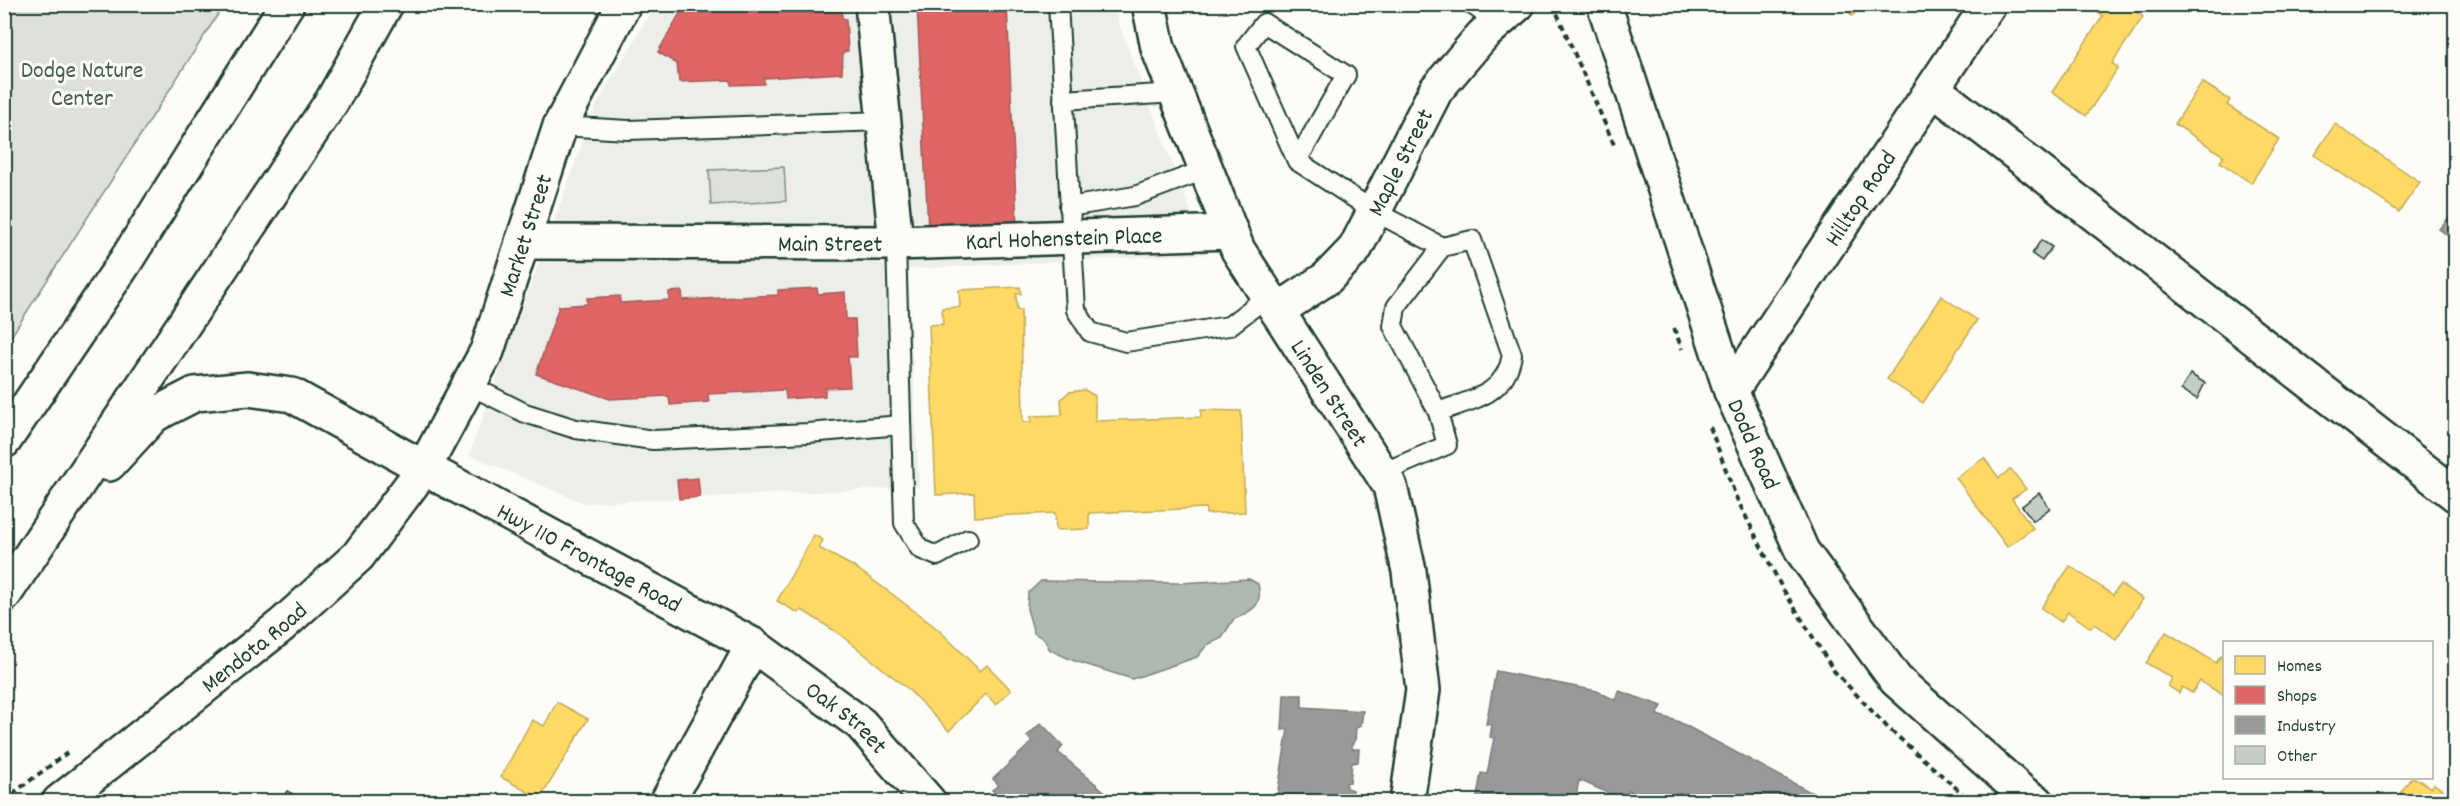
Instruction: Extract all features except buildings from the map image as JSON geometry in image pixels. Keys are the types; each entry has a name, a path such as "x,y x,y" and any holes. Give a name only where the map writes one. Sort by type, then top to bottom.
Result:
{"main road":[{"path":"4,441 124,262 287,4"},
{"path":"4,595 332,101 386,4"},
{"name":"Market Street","path":"424,468 487,351 560,126 624,4"},
{"name":"Main Street","path":"522,242 896,243 872,4"},
{"name":"Linden Street","path":"1149,4 1158,48 1238,250 1390,486 1409,571 1423,690 1407,801"},
{"name":"Dodd Road","path":"1604,4 1731,391 1802,551 1896,680 2024,794 2037,801"},
{"name":"Hilltop Road","path":"1731,391 1989,4"},
{"name":"Maple Street","path":"1272,303 1327,278 1354,249 1436,90 1482,36 1495,10"},
{"path":"1933,88 2456,495"},
{"name":"Karl Hohenstein Place","path":"896,243 1070,222 1231,232"},
{"name":"Hwy 110 Frontage Road","path":"47,532 154,415 195,394 248,388 292,395 753,645"},
{"name":"Mendota Road","path":"59,801 282,625 358,556 424,468"},
{"path":"667,801 753,645"},
{"name":"Oak Street","path":"753,645 861,724 928,801"}],"lane":[{"path":"1058,4 1076,310 1090,332 1126,342 1229,326 1272,303"},
{"path":"1297,161 1346,75 1264,22 1246,46 1297,161 1374,211 1442,247"},
{"path":"1063,100 1176,93"},
{"path":"560,126 628,130 883,121"},
{"path":"1070,222 1207,169"},
{"path":"1382,473 1447,445 1438,412 1392,326 1396,307 1442,247 1472,240 1512,355 1509,372 1500,385 1485,395 1438,412"},
{"path":"896,243 904,523 920,549 937,556 968,539"},
{"path":"469,386 525,413 576,429 653,440 807,433 902,425"}],"path":[{"path":"1553,4 1555,11"}],"shaded area":[{"path":"655,5 1116,5 1118,22 1207,254 908,269 919,487 584,503 469,455 596,106"},
{"path":"1249,579 1258,584 1257,604 1250,611 1233,620 1222,638 1207,645 1197,657 1132,679 1072,660 1050,650 1044,639 1034,633 1027,609 1028,593 1041,581 1180,583"}],"green space":[{"name":"Dodge Nature Center","path":"4,5 224,5 5,346"},
{"path":"784,167 786,201 711,205 709,170"}]}
